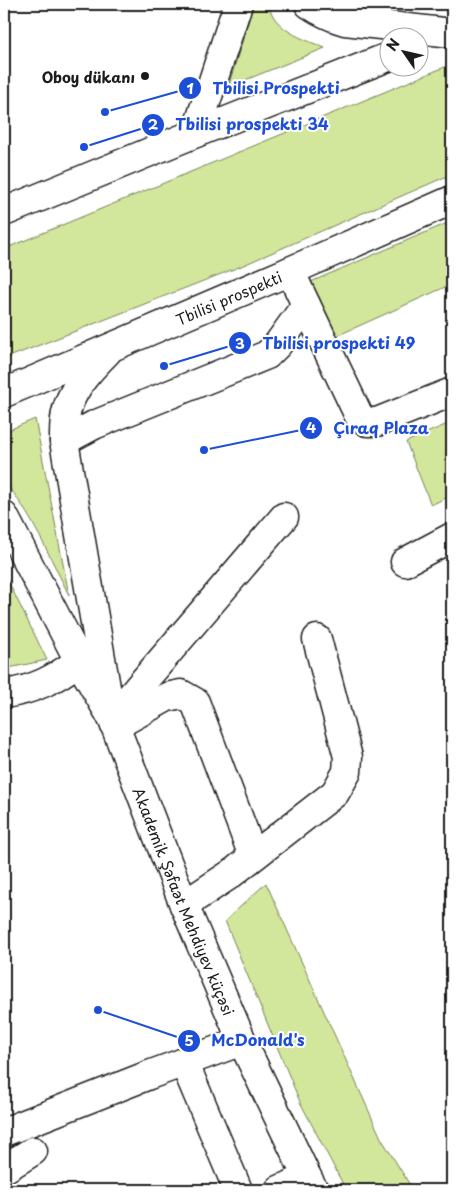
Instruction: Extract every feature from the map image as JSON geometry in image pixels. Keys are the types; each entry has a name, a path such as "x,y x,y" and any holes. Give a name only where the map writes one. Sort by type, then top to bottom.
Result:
{"main road":[{"path":"196,133 238,4"},
{"path":"309,4 320,12 345,21 452,34"},
{"path":"428,43 452,34"},
{"path":"4,212 378,61"},
{"name":"Tbilisi prospekti","path":"4,392 452,200"},
{"path":"290,271 360,416 367,422 377,422 452,392"},
{"path":"64,441 94,425 267,355 278,344 306,305"},
{"name":"Akademik Şəfaət Mehdiyev küçəsi","path":"114,346 87,374 68,405 64,421 64,441 89,655 184,905 242,1041 310,1183"},
{"path":"4,516 89,655 33,688 4,694"},
{"path":"113,722 284,517"},
{"path":"405,562 452,537"},
{"path":"184,905 230,874 335,793 346,772 348,757 317,639"},
{"path":"113,722 167,696 180,694 195,702 253,856"},
{"path":"4,1132 242,1041"},
{"path":"184,1062 238,1190"},
{"path":"4,1169 34,1151"},
{"path":"279,1190 310,1183"}],"green space":[{"path":"254,4 268,4 277,21 283,27 299,37 325,48 228,87"},
{"path":"330,4 409,4 363,11"},
{"path":"452,64 452,174 239,267 4,359 4,249 418,78 428,78 428,74"},
{"path":"452,221 452,284 332,338 306,284"},
{"path":"35,419 69,595 31,521 14,493 4,481 4,432"},
{"path":"452,422 452,495 431,505 406,442"},
{"path":"4,573 47,660 4,669"},
{"path":"266,883 381,1138 413,1190 346,1190 300,1102 225,921"}],"place":[{"name":"Oboy dükanı","path":"145,76"},
{"name":"Tbilisi Prospekti","path":"105,112"},
{"name":"Tbilisi prospekti 34","path":"84,147"},
{"name":"Tbilisi prospekti 49","path":"164,366"},
{"name":"Çıraq Plaza","path":"204,450"},
{"name":"McDonald's","path":"98,1010"}]}
